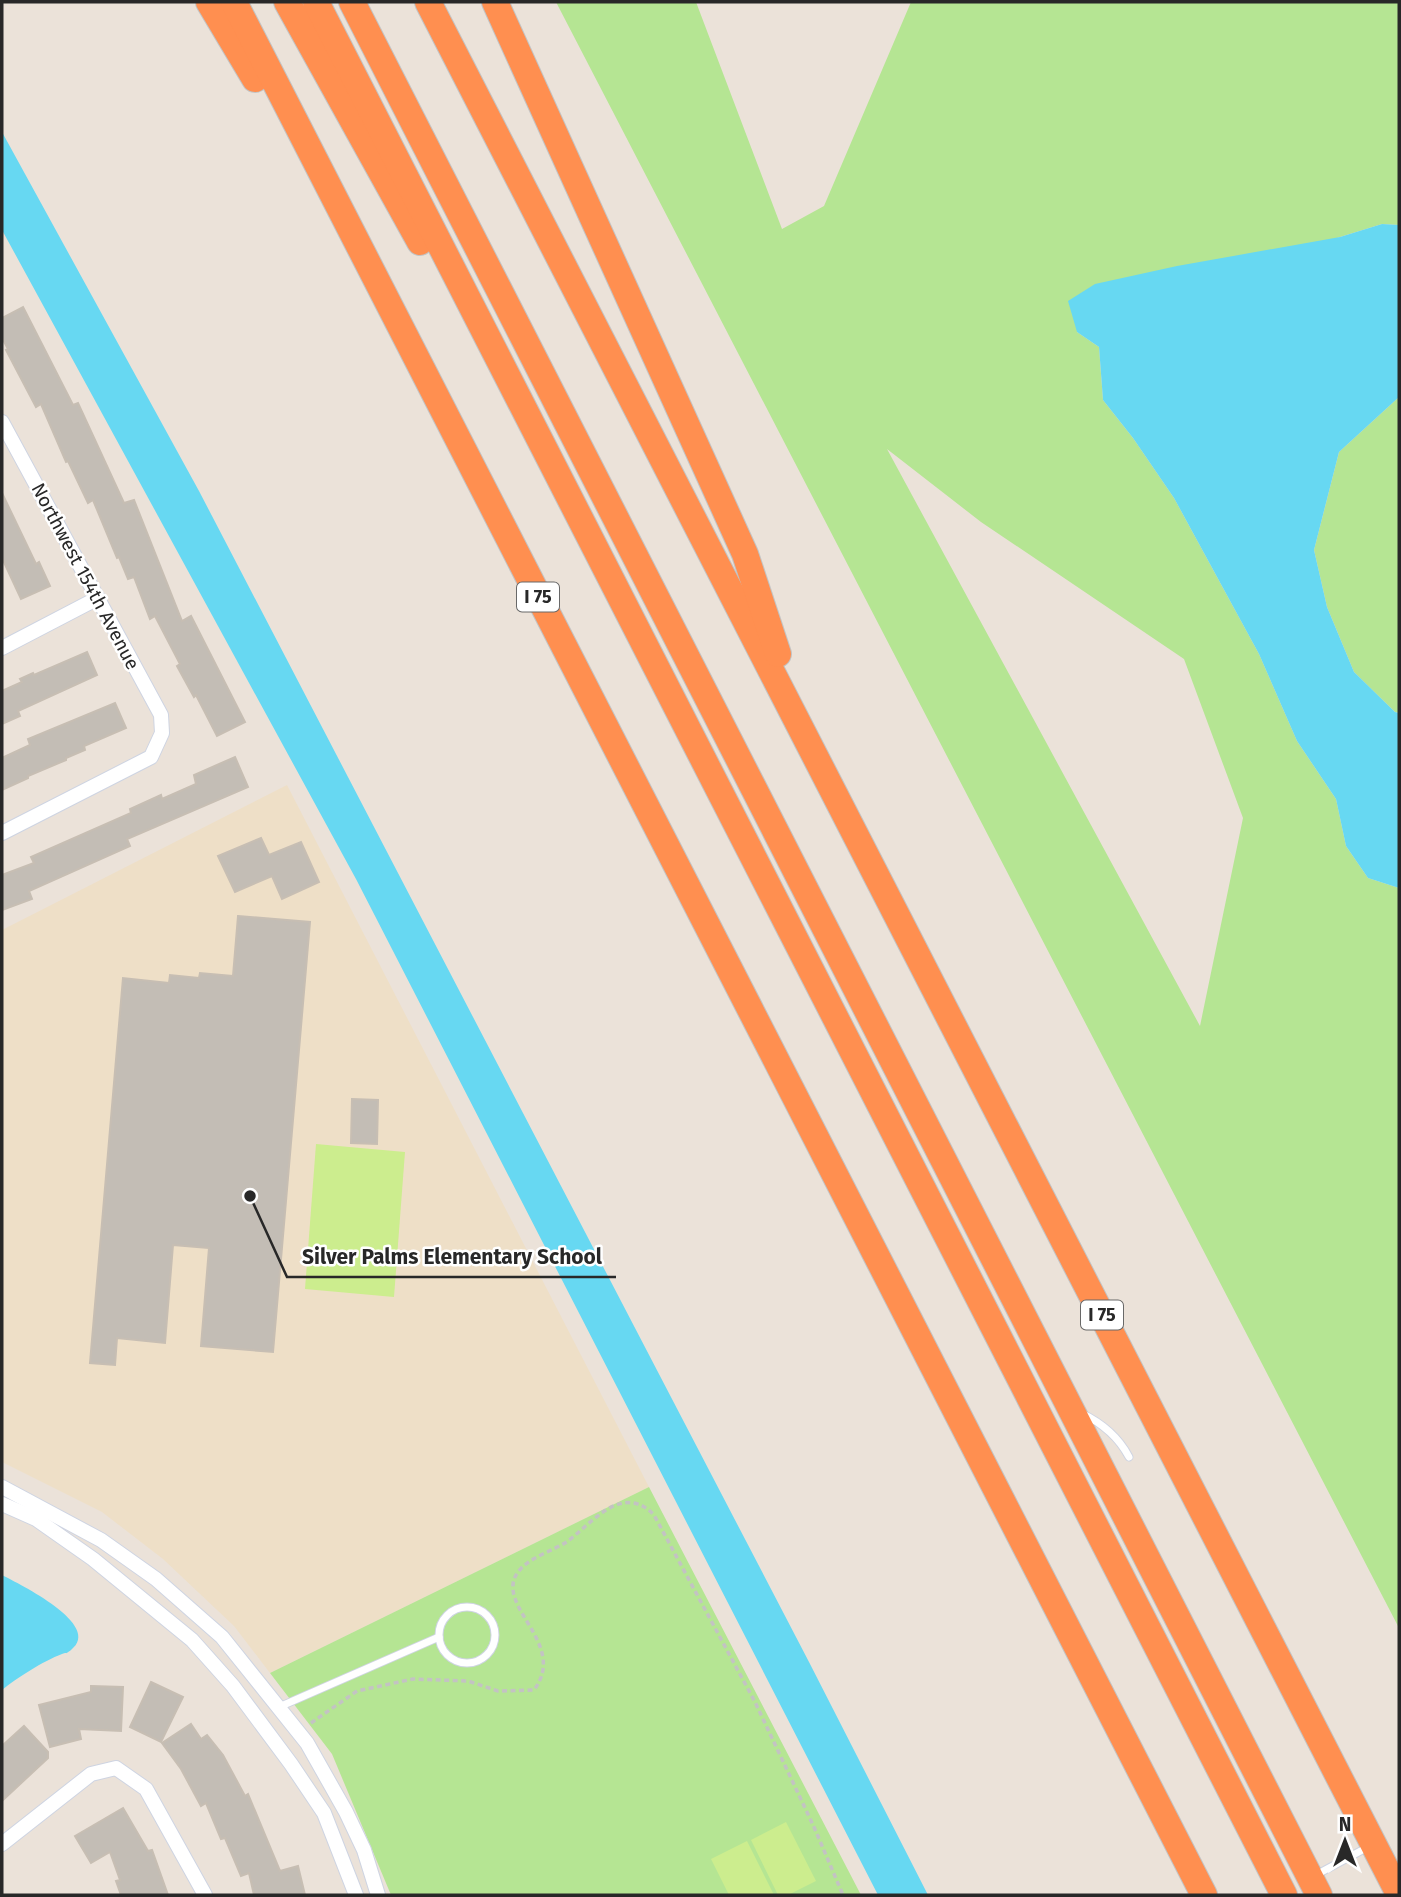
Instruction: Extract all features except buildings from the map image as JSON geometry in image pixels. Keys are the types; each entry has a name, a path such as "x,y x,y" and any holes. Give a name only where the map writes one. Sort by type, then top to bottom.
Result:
{"highway":[{"path":"209,2 392,311"},
{"name":"I 75","path":"234,2 1204,1895"},
{"path":"287,2 429,259 542,477 573,505"},
{"path":"316,2 1284,1895"},
{"path":"352,2 1315,1887"},
{"name":"I 75","path":"428,2 1399,1894"},
{"path":"495,2 745,554 806,736"}],"street":[{"name":"Northwest 154th Avenue","path":"2,422 161,715 162,733 150,757 2,833"},
{"path":"2,649 98,598"},
{"path":"2,1488 101,1540 156,1579 222,1637 307,1743 364,1850 378,1895"},
{"path":"2,1504 36,1519 93,1559 192,1640 233,1686 324,1813 356,1895"},
{"path":"2,1844 90,1774 116,1768 146,1790 205,1895"}],"lane":[{"path":"1069,1407 1096,1420 1120,1441 1129,1457"},
{"path":"466,1607 477,1608 486,1614 493,1623 495,1634 494,1645 488,1654 479,1661 469,1663 457,1662 448,1656 439,1637 440,1626 446,1616 466,1607"},
{"path":"278,1707 439,1637"},
{"path":"1315,1887 1373,1845"}],"path":[{"path":"297,1699 310,1724 356,1691 413,1679 468,1681 498,1691 534,1690 542,1678 545,1662 512,1593 513,1581 518,1572 524,1565 568,1541 607,1509 627,1502 641,1504 654,1515 755,1702 843,1895"}],"shaded area":[{"path":"287,785 649,1487 270,1673 234,1626 163,1559 102,1512 2,1462 2,930"}],"green space":[{"path":"556,2 696,2 782,229 824,206 911,2 1399,2 1399,225 1382,224 1340,237 1077,332 1099,347 1103,400 1174,498 1259,654 1297,741 1336,799 1346,846 1368,878 1399,888 1399,1628","holes":["887,449 981,522 1184,659 1243,818 1200,1026"]},
{"path":"1399,397 1399,713 1354,672 1327,607 1314,550 1339,452"},
{"path":"316,1144 405,1152 394,1297 305,1289"},
{"path":"649,1487 861,1895 391,1895 332,1754 270,1673"},
{"path":"786,1822 816,1881 788,1895 778,1895 751,1840"},
{"path":"747,1841 774,1895 729,1895 711,1859"}],"water":[{"path":"2,132 199,491 928,1895 878,1895 356,879 2,230"},
{"path":"1382,224 1399,225 1399,397 1339,452 1314,550 1327,607 1354,672 1399,713 1399,888 1368,878 1346,846 1336,799 1297,741 1259,654 1174,498 1103,400 1099,347 1077,332 1068,301 1095,284 1177,266 1340,237"},
{"path":"2,1575 55,1606 77,1629 78,1640 67,1653 39,1665 2,1690"}],"place":[{"name":"Silver Palms Elementary School","path":"250,1196"}]}
